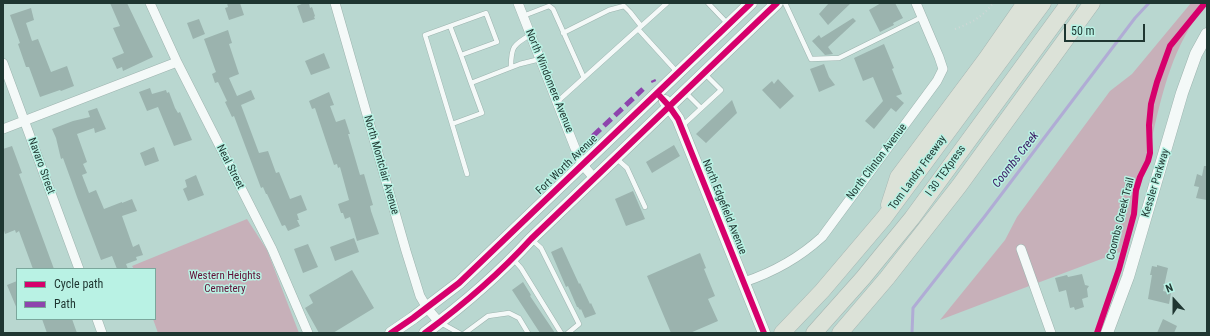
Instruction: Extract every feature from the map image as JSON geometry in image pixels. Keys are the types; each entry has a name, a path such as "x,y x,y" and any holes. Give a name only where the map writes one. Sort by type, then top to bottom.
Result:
{"highway":[{"path":"884,218 898,177 986,59 1024,3"},
{"name":"Tom Landry Freeway","path":"782,333 822,291 884,218 1043,3"},
{"name":"I 30 TEXpress","path":"814,333 863,278 912,218 1069,3"},
{"path":"840,333 887,278 950,198 1092,3"}],"main road":[{"name":"Fort Worth Avenue","path":"391,333 459,283 751,3"},
{"path":"425,333 479,290 513,259 531,239 777,3"},
{"name":"Kessler Parkway","path":"1107,333 1128,277 1182,93 1196,54 1207,34"},
{"name":"North Edgefield Avenue","path":"657,93 678,119 764,333"},
{"path":"499,245 513,259"}],"street":[{"name":"Neal Street","path":"150,3 176,62 272,249 308,333"},
{"name":"North Montclair Avenue","path":"335,3 420,296 427,308 439,322"},
{"name":"North Windomere Avenue","path":"518,3 582,164 594,178"},
{"name":"North Clinton Avenue","path":"744,282 764,276 790,262 822,237 937,81 943,69 940,57 916,3"},
{"name":"Navaro Street","path":"3,62 79,268"},
{"path":"3,129 176,62"},
{"path":"1022,249 1051,333"},
{"path":"97,320 102,333"}],"lane":[{"path":"557,102 667,3"},
{"path":"708,3 728,24"},
{"path":"785,3 811,59 840,58 922,17"},
{"path":"523,16 549,6 553,9 584,78"},
{"path":"563,33 609,10 624,6 630,12 640,28 678,73"},
{"path":"461,55 497,42 486,13 425,35 467,174"},
{"path":"450,26 482,113 452,124"},
{"path":"511,67 511,51 518,42 530,35"},
{"path":"471,83 511,67 540,59"},
{"path":"681,127 721,90 704,73"},
{"path":"685,92 701,108"},
{"path":"616,157 627,168 645,207"},
{"path":"531,239 541,248 579,324 568,333"},
{"path":"513,259 561,333"},
{"path":"465,333 488,316 509,313 519,318 528,333"},
{"path":"439,322 459,333"}],"path":[{"path":"955,29 976,20 984,14 993,3"}],"green space":[{"path":"1191,3 1207,3 1187,32 1170,69 1138,195 1120,252 940,320 1005,240 1017,217 1110,91 1132,74"},
{"name":"Western Heights Cemetery","path":"247,219 267,250 299,333 158,333 153,320 156,320 156,268 133,268 132,266"}],"building":[{"path":"110,3 127,3 153,57 123,71 122,67 117,69 112,58 124,53 113,28 120,26"},
{"path":"227,3 240,3 244,15 229,20 225,8 228,7"},
{"path":"304,3 309,3 310,8 312,7 315,19 303,23 297,6"},
{"path":"829,3 851,3 828,25 819,14"},
{"path":"881,3 895,3 903,18 893,23 894,25 880,32 869,10"},
{"path":"31,8 34,20 26,23 32,41 38,39 51,72 67,66 74,86 40,97 29,67 26,67 18,44 20,43 10,15"},
{"path":"853,18 856,21 828,47 833,54 825,55 812,41 819,35 821,38"},
{"path":"199,19 205,34 193,39 187,23"},
{"path":"228,30 232,43 229,44 239,74 229,78 237,96 251,90 255,99 241,105 259,153 268,151 276,173 279,172 290,199 301,195 307,210 297,214 299,220 297,220 300,226 288,231 285,225 282,226 267,194 263,187 261,188 234,116 232,117 225,102 227,101 218,82 215,83 212,74 216,72 204,39"},
{"path":"884,44 894,68 892,69 902,94 896,96 904,103 896,112 891,108 874,129 865,121 883,101 873,77 863,81 854,58"},
{"path":"324,53 330,68 311,75 305,61"},
{"path":"824,64 829,77 835,85 819,92 810,69"},
{"path":"778,79 794,96 780,109 762,90 772,81 774,84"},
{"path":"150,88 152,94 166,90 167,93 169,92 175,108 178,113 180,112 192,140 174,146 158,107 147,111 139,92"},
{"path":"329,92 334,105 330,106 336,122 345,119 360,175 364,174 373,205 370,206 371,211 379,234 357,241 350,217 345,219 338,204 349,200 340,167 338,168 337,164 334,165 315,108 312,109 309,101"},
{"path":"732,100 737,113 706,143 696,134"},
{"path":"97,108 106,129 95,133 94,128 77,134 87,162 83,164 87,173 82,175 89,193 96,190 104,209 132,199 137,211 122,216 133,247 139,244 143,255 136,257 137,260 126,264 128,268 117,268 112,256 101,260 63,158 61,159 56,138 52,129 73,121 90,117 88,111"},
{"path":"674,145 680,156 652,173 646,162"},
{"path":"12,146 22,173 19,174 54,268 33,268 19,231 16,233 15,230 5,234 3,227 3,149"},
{"path":"154,147 159,161 145,166 140,153"},
{"path":"1204,166 1207,166 1207,200 1196,198 1199,187 1194,186 1197,174 1202,176"},
{"path":"196,175 204,195 188,201 183,189 187,187 185,180"},
{"path":"633,191 645,219 626,226 615,199"},
{"path":"354,238 359,252 335,261 330,247"},
{"path":"308,244 318,267 303,273 294,249"},
{"path":"562,247 579,284 580,283 596,314 585,318 581,309 580,310 577,307 568,286 566,287 551,252"},
{"path":"700,253 706,268 704,269 715,296 708,299 718,321 690,333 671,333 647,276"},
{"path":"1157,265 1168,268 1163,291 1171,293 1169,304 1148,299 1152,266 1157,267"},
{"path":"352,270 374,308 333,333 319,333 305,308 313,303 309,295"},
{"path":"1082,274 1085,285 1089,286 1087,289 1088,297 1082,299 1084,307 1075,310 1074,307 1070,308 1066,290 1059,292 1055,278 1067,275 1068,277"},
{"path":"16,281 16,307 7,285"},
{"path":"523,282 531,295 530,296 555,333 540,333 512,290"},
{"path":"1163,319 1177,326 1174,333 1157,333"},
{"path":"42,320 72,320 77,333 47,333"}],"waterway":[{"name":"Coombs Creek","path":"912,333 913,308 985,216 1135,18 1149,3"}],"marked path":[{"path":"593,136 643,89"}],"cycle path":[{"path":"391,333 459,283 751,3"},
{"path":"425,333 467,300 493,277 777,3"},
{"name":"Coombs Creek Trail","path":"1097,333 1119,269 1134,214 1136,190 1150,153 1149,125 1151,104 1157,82 1170,46 1205,3"},
{"path":"657,93 678,119 764,333"}]}
